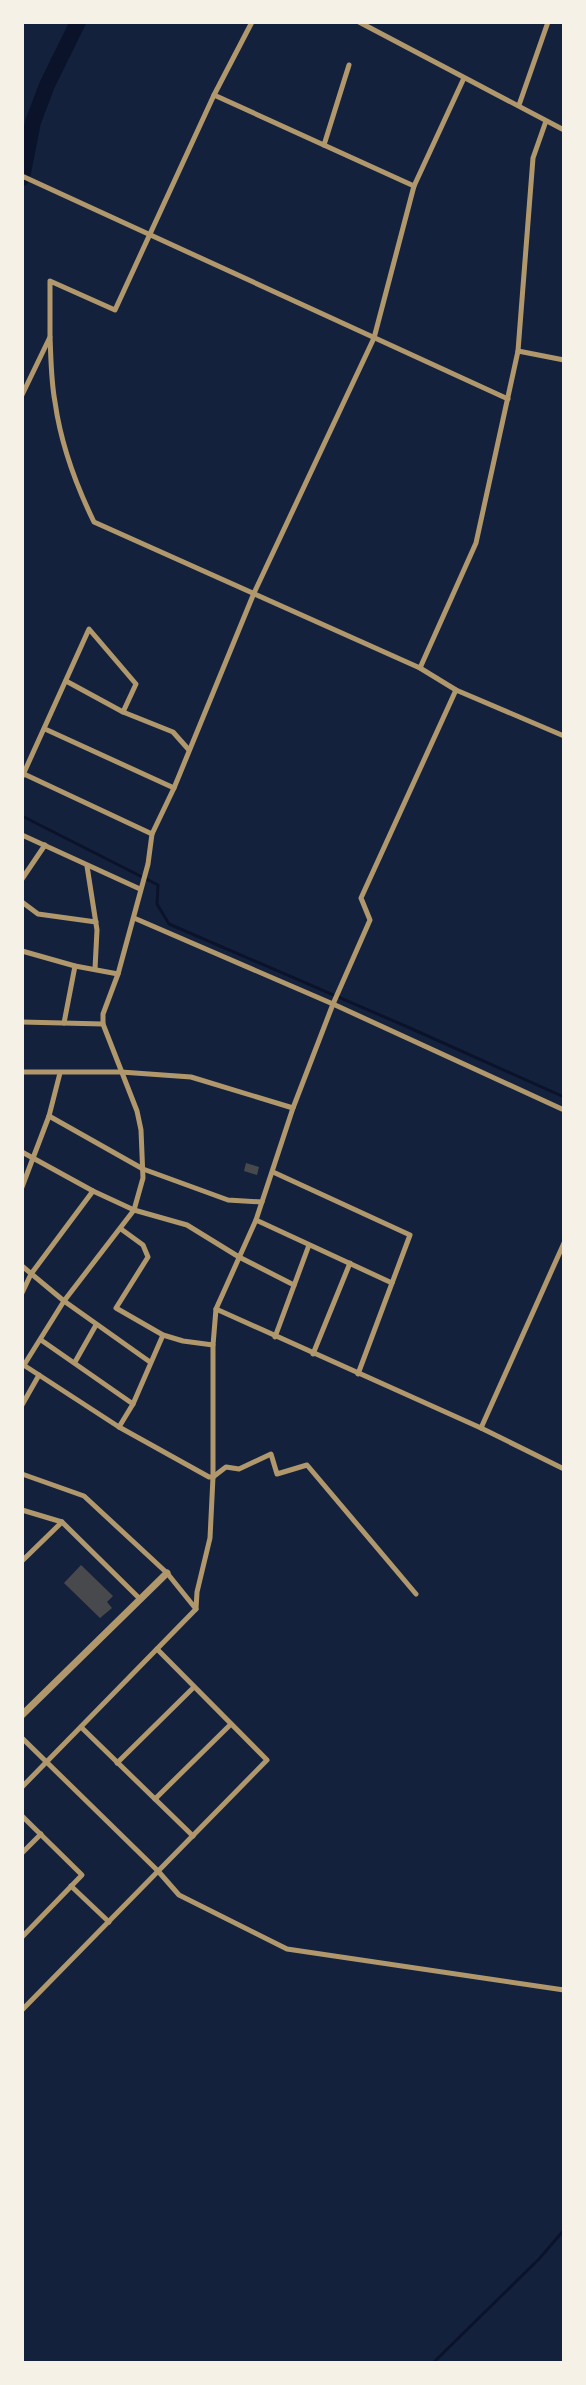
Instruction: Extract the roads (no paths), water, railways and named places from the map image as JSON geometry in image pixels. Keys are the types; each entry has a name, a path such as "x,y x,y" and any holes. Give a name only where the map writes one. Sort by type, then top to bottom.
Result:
{"street":[{"path":"252,22 214,95 115,310 50,281 50,337 54,401 65,450 78,489 94,522 420,668 456,690 564,736"},
{"path":"359,22 564,130"},
{"path":"519,105 548,22"},
{"path":"324,145 349,65"},
{"path":"416,1594 307,1465 277,1474 271,1454 239,1469 226,1467 213,1477 208,1477 119,1427 23,1365 64,1301 134,1210 143,1178 141,1130 137,1111 103,1023 103,1014 118,974 134,918 148,864 152,834 174,788 254,593 374,338 414,186 464,78"},
{"path":"214,95 414,186"},
{"path":"420,668 476,543 518,351 533,158 546,121"},
{"path":"22,176 508,399"},
{"path":"22,395 50,337"},
{"path":"518,351 564,360"},
{"path":"123,712 135,684 89,629 23,776 152,834"},
{"path":"66,681 123,712 172,732 189,750"},
{"path":"22,1787 196,1609 197,1592 210,1538 213,1477 213,1345 216,1309 256,1220 293,1108 333,1004 370,920 361,898 456,690"},
{"path":"45,729 174,788"},
{"path":"22,835 140,889"},
{"path":"22,879 45,845"},
{"path":"87,866 96,922 95,969"},
{"path":"22,902 38,914 96,922"},
{"path":"134,918 333,1004 564,1110"},
{"path":"22,951 75,966 118,974"},
{"path":"64,1023 75,966"},
{"path":"22,1022 103,1023"},
{"path":"22,1072 121,1072 191,1077 293,1108"},
{"path":"22,1187 49,1116 60,1073"},
{"path":"49,1116 142,1169 228,1200 262,1202"},
{"path":"22,1152 93,1191 134,1210 187,1225 239,1257 294,1285"},
{"path":"273,1172 410,1235 358,1374"},
{"path":"22,1293 31,1274 93,1191"},
{"path":"256,1220 392,1283"},
{"path":"121,1229 143,1245 148,1257 116,1308 163,1335 183,1341 213,1345"},
{"path":"481,1428 564,1243"},
{"path":"275,1337 309,1245"},
{"path":"313,1354 350,1263"},
{"path":"22,1266 64,1301 150,1362"},
{"path":"216,1309 481,1428 564,1469"},
{"path":"75,1362 96,1325"},
{"path":"119,1427 133,1404 163,1335"},
{"path":"41,1340 133,1404"},
{"path":"22,1405 39,1376"},
{"path":"22,1474 84,1496 167,1573 196,1609"},
{"path":"22,1510 62,1522 139,1598"},
{"path":"22,1561 62,1522"},
{"path":"22,1715 167,1573"},
{"path":"23,2008 267,1760 157,1649"},
{"path":"117,1762 194,1687"},
{"path":"155,1799 231,1724"},
{"path":"81,1727 193,1836"},
{"path":"22,1738 158,1871 179,1895 287,1949 564,1990"},
{"path":"22,1816 82,1875 22,1937"},
{"path":"22,1853 40,1834"},
{"path":"70,1887 109,1922"}],"waterway":[{"path":"22,178 33,122 47,85 78,22"},
{"path":"22,816 158,885 157,904 169,924 564,1097"},
{"path":"434,2362 539,2259 564,2230"}]}
